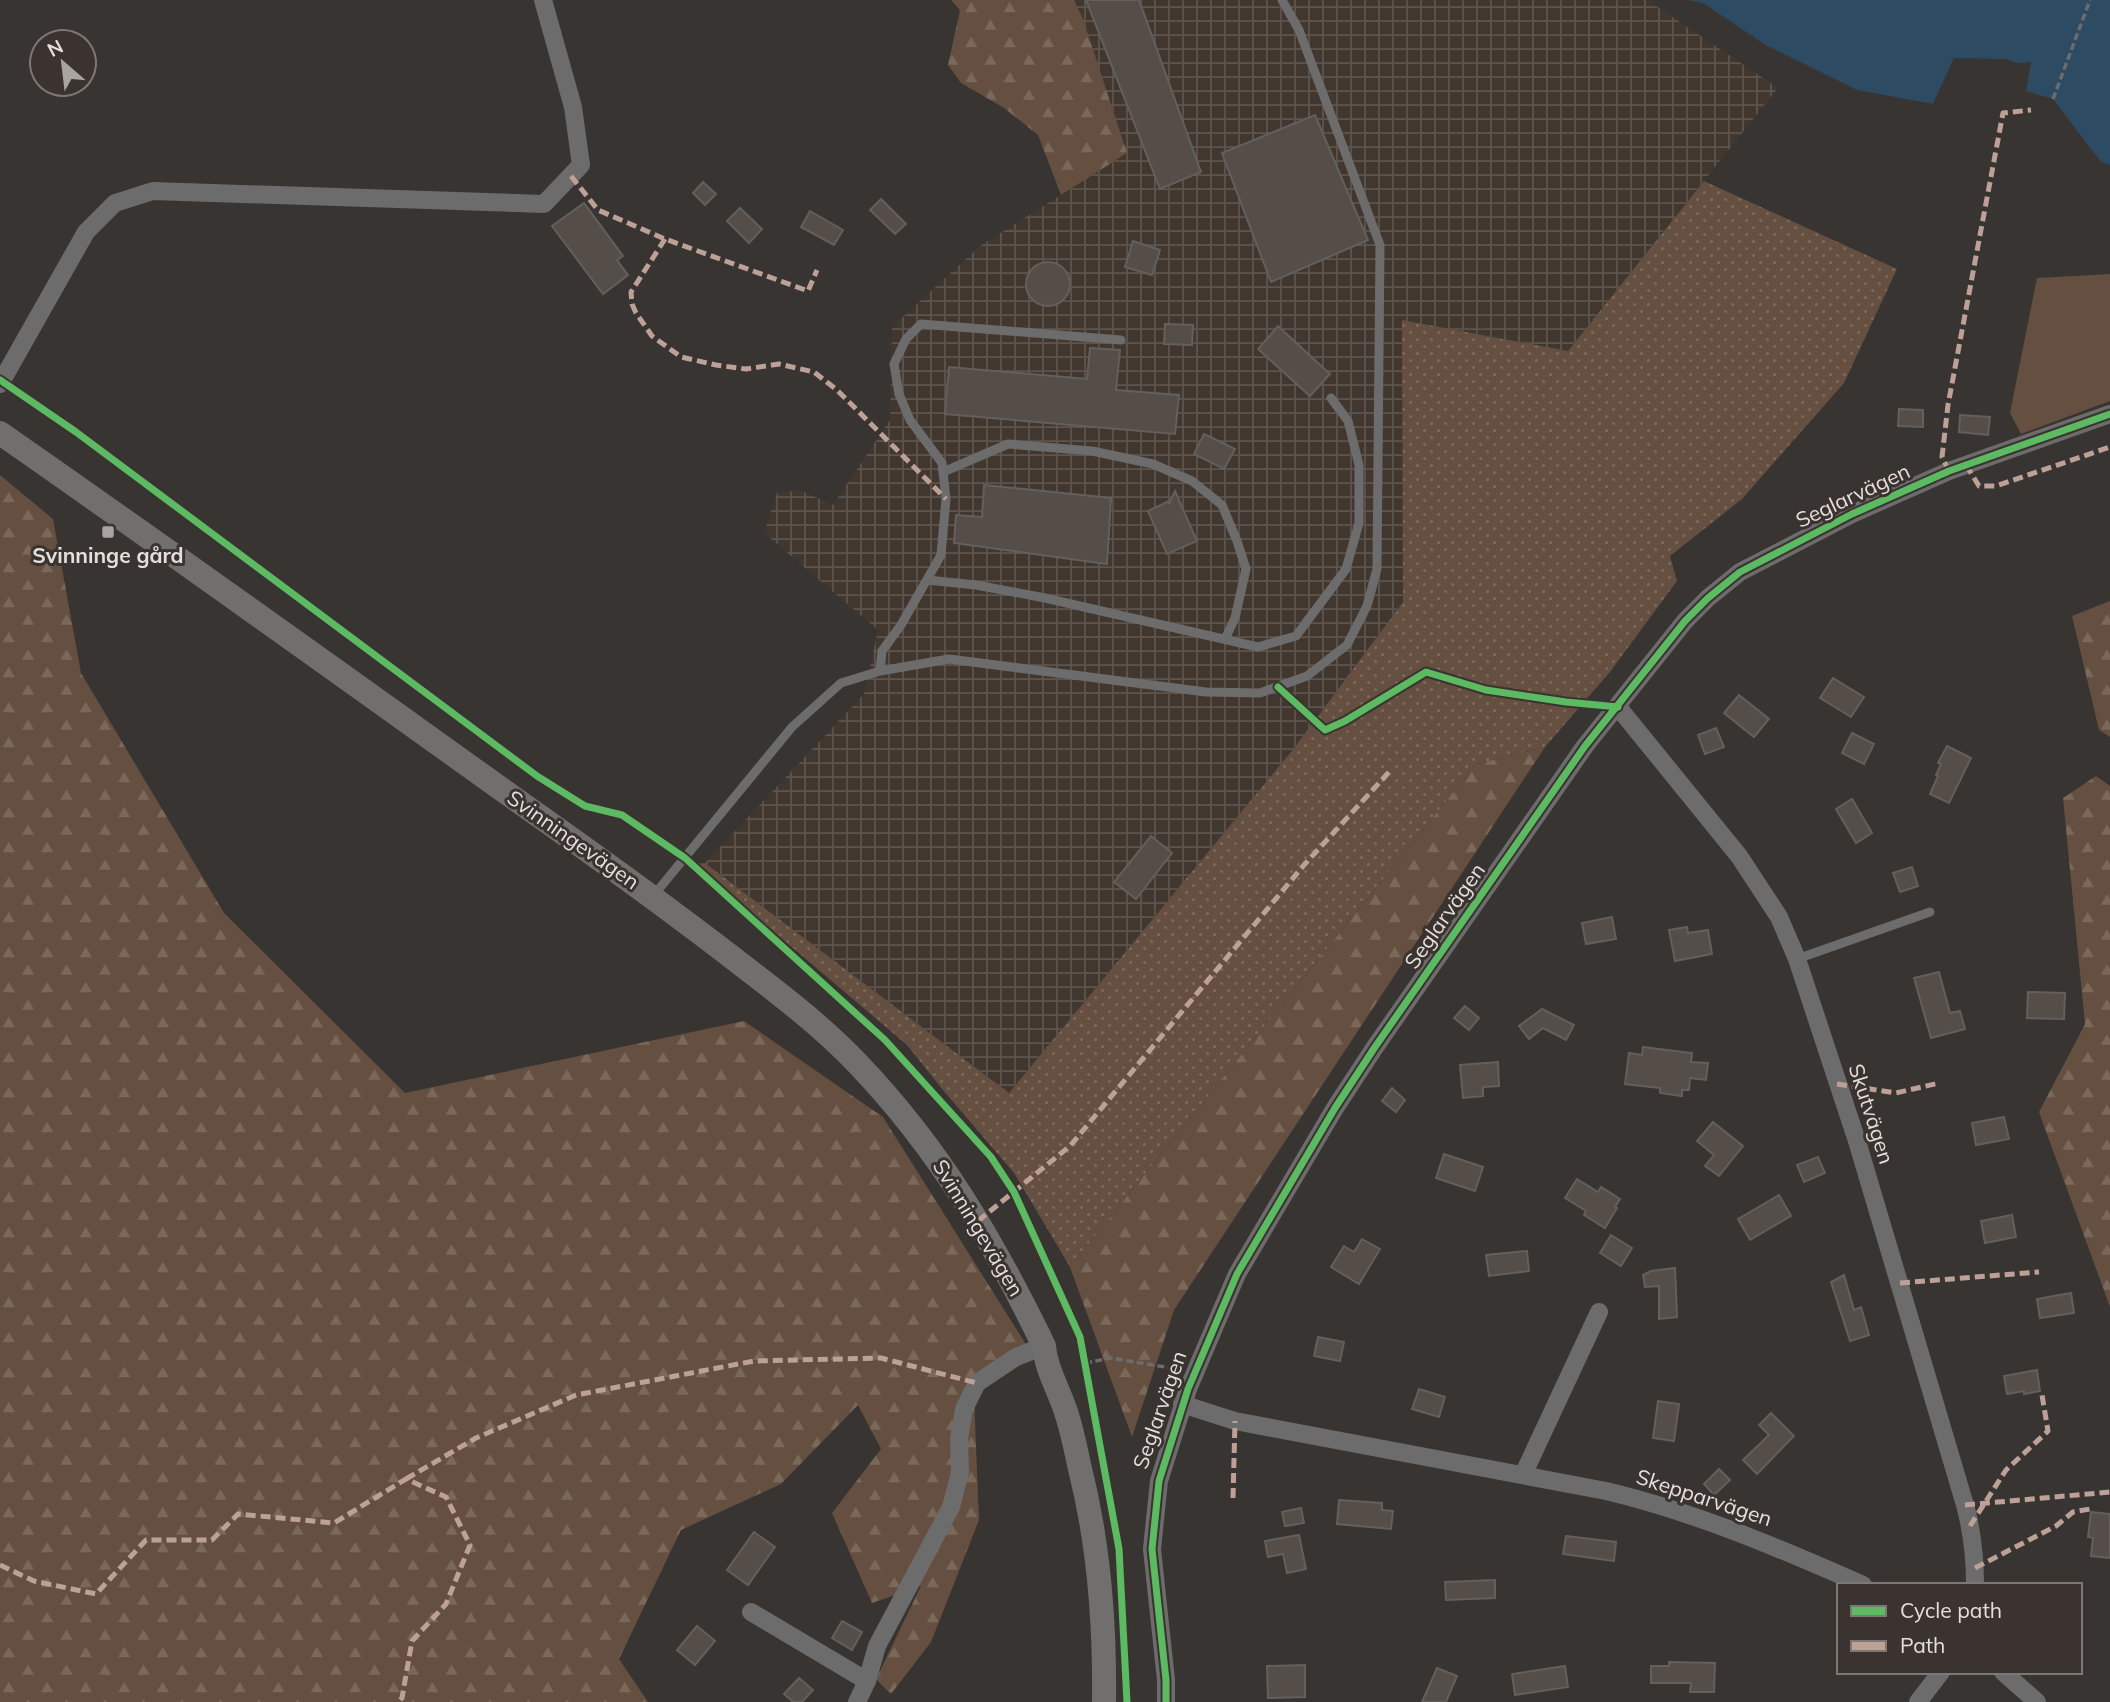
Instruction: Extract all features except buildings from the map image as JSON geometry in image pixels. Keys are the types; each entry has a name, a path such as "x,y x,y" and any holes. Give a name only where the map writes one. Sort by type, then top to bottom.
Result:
{"main road":[{"name":"Svinningevägen","path":"0,433 653,897 815,1022 859,1065 898,1109 962,1194 999,1258 1044,1346 1045,1357 1069,1424 1082,1473 1101,1595 1105,1658 1104,1702"}],"street":[{"path":"0,384 86,232 115,204 127,199 153,191 544,204 581,165 573,107 543,0"},
{"name":"Seglarvägen","path":"1166,1702 1152,1549 1159,1481 1185,1396 1237,1275 1335,1108 1375,1047 1584,746 1685,621 1740,572 1852,514 1949,471 2110,414"},
{"name":"Skutvägen","path":"1618,706 1739,856 1779,917 1797,959 1879,1212 1965,1505 1970,1526 1975,1583"},
{"path":"1524,1475 1599,1312"},
{"path":"857,1702 867,1681 877,1646 951,1507 960,1472 958,1439 964,1409 977,1383 1016,1357 1044,1346"},
{"name":"Skepparvägen","path":"1185,1396 1235,1421 1524,1475 1656,1503 1767,1542 1859,1583"},
{"path":"751,1612 867,1681"},
{"path":"1918,1702 1939,1674"},
{"path":"2005,1674 2037,1702"}],"lane":[{"path":"653,897 792,727 841,683 880,671 949,659 1206,692 1260,692 1307,676 1347,645 1367,606 1377,569 1380,245 1299,30 1282,0"},
{"path":"880,671 881,651 901,625 941,555 946,499 942,463 910,420 899,394 894,364 906,339 921,324 1121,340"},
{"path":"927,580 975,584 1045,598 1258,648 1296,636 1346,569 1359,523 1359,465 1348,421 1331,398"},
{"path":"943,471 1008,444 1092,451 1153,464 1192,481 1222,505 1247,569 1235,618 1224,639"},
{"path":"1797,959 1930,912"}],"path":[{"path":"2053,99 2090,0"},
{"path":"1083,1350 1087,1375"},
{"path":"1085,1363 1111,1357 1171,1368 1185,1396"}],"shaded area":[{"path":"1074,0 1647,0 1778,88 1568,351 1402,321 1403,602 1295,747 1009,1093 705,863 864,694 878,630 764,533 777,493 800,490 833,505 890,420 892,327 980,246 1127,153"}],"green space":[{"path":"951,0 1074,0 1083,19 1127,153 1061,195 1038,135 1004,108 961,83 948,65 960,10"},
{"path":"1704,181 1897,269 1844,383 1742,499 1670,556 1677,581 1610,672 1545,747 1476,764 1070,1267 1014,1173 907,1045 694,864 705,863 1009,1093 1295,747 1403,602 1402,320 1568,351"},
{"path":"2110,274 2110,401 2021,434 2010,413 2037,278"},
{"path":"0,475 53,519 81,673 224,913 405,1093 744,1021 883,1117 1027,1346 974,1397 979,1520 931,1642 891,1694 876,1679 921,1586 872,1603 832,1513 881,1449 858,1405 781,1484 681,1530 619,1659 648,1702 0,1702"},
{"path":"2110,601 2110,737 2099,730 2072,616"},
{"path":"1545,747 1174,1310 1132,1437 1070,1267 1476,764"},
{"path":"2096,776 2110,786 2110,1307 2039,1112 2085,1024 2063,798"}],"water":[{"path":"1688,0 2110,0 2110,165 2101,162 2053,99 2026,91 2031,62 1954,58 1933,104 1857,90 1764,44 1703,3"}],"marked path":[{"path":"1949,471 1942,457 1948,405 2003,113 2031,110"},
{"path":"571,176 598,210 665,239 808,291 817,270"},
{"path":"665,239 631,292 636,313 652,336 681,357 716,365 746,369 779,364 814,372 837,390 946,499"},
{"path":"1966,465 1979,486 1996,486 2110,447"},
{"path":"978,1221 1070,1146 1304,865 1390,771"},
{"path":"1837,1084 1896,1093 1939,1083"},
{"path":"1900,1283 2039,1272"},
{"path":"406,1479 476,1438 576,1395 754,1361 881,1358 977,1383"},
{"path":"1970,1526 2006,1470 2048,1431 2042,1395"},
{"path":"1233,1498 1235,1421"},
{"path":"0,1565 34,1581 96,1594 146,1540 212,1540 238,1514 334,1523 406,1479 446,1497 470,1545 446,1604 412,1641 402,1698 398,1702"},
{"path":"1965,1505 2110,1492"},
{"path":"1975,1568 2056,1526 2073,1512 2090,1509"}],"cycle path":[{"path":"0,380 76,432 537,776 585,806 622,815 685,858 885,1040 991,1157 1014,1192 1080,1337 1119,1549 1127,1702"},
{"path":"1166,1702 1152,1549 1159,1481 1188,1389 1237,1274 1335,1108 1375,1047 1585,746 1685,621 1740,572 1852,514 1949,471 2110,414"},
{"path":"1278,687 1325,730 1345,721 1426,672 1486,690 1618,707"}],"place":[{"name":"Svinninge gård","path":"108,532"}]}
